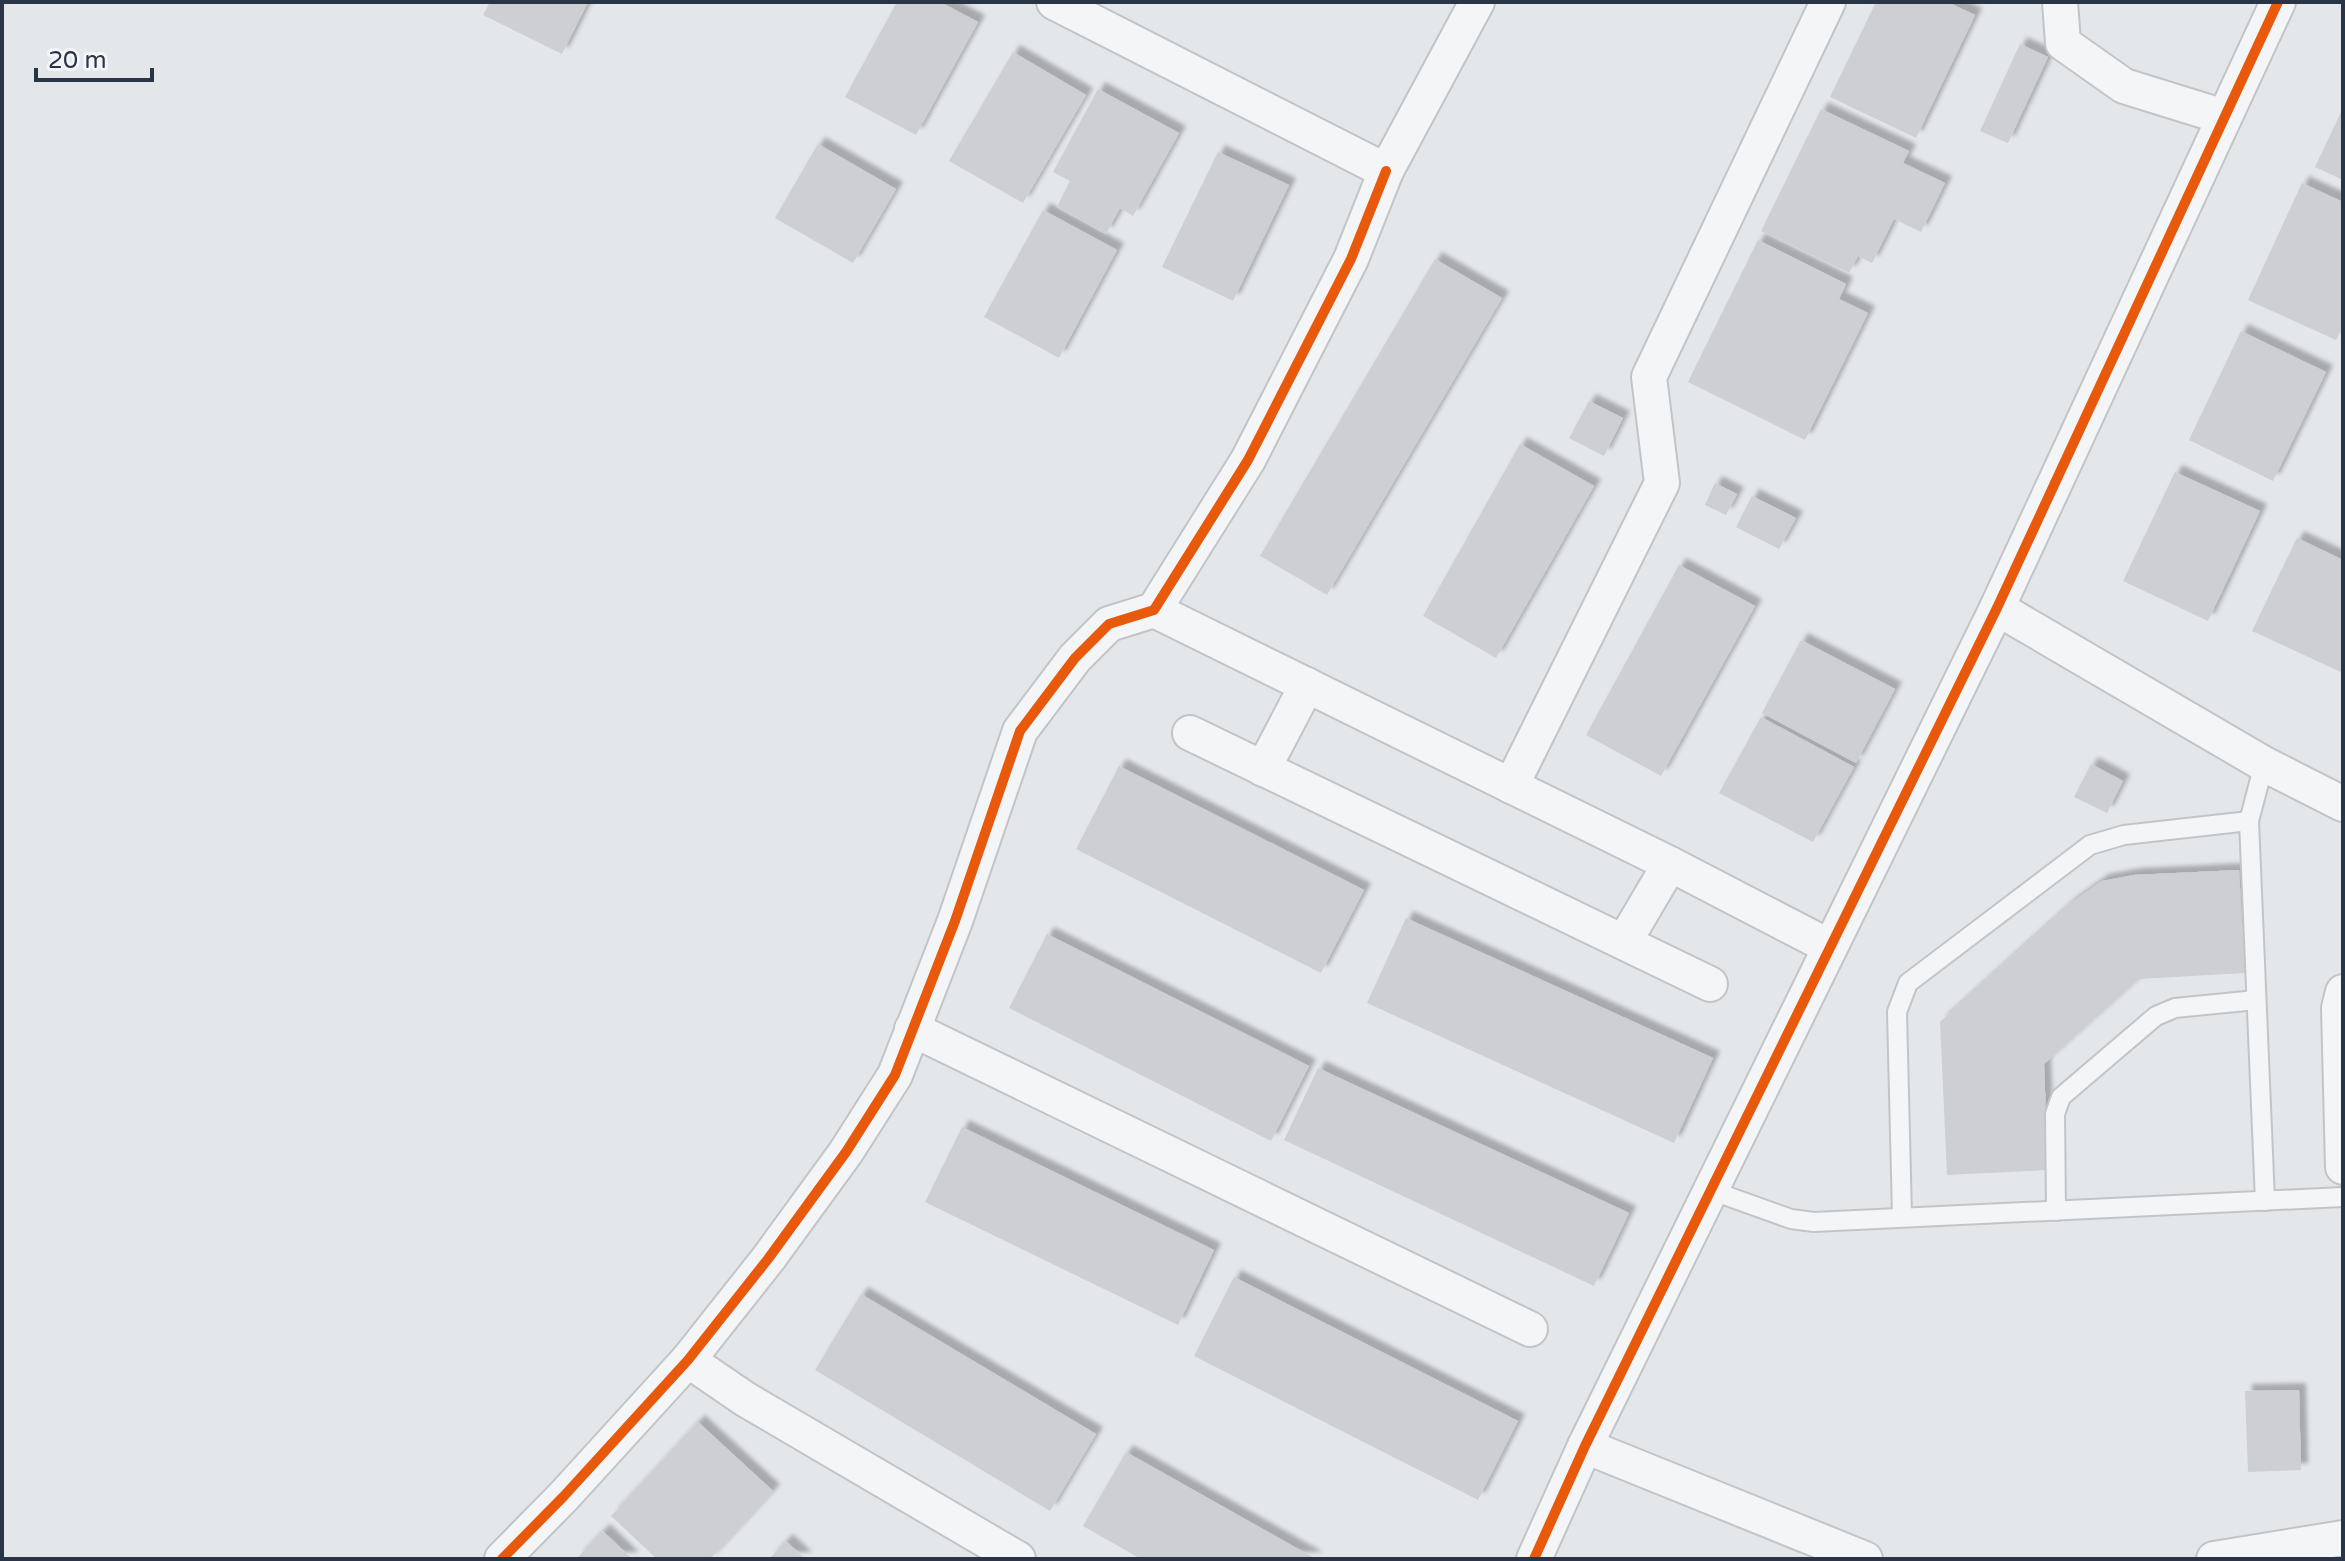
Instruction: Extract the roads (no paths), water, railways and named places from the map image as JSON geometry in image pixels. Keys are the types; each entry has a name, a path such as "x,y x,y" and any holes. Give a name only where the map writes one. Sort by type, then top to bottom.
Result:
{"street":[{"path":"1054,2 1386,171"},
{"path":"502,1559 688,1360 768,1259 846,1152 895,1075 955,921 1020,731 1075,658 1109,624 1154,610 1248,460 1351,259 1386,171 1477,2"},
{"path":"1511,786 1662,483 1649,377 1828,2"},
{"path":"2060,2 2063,43 2099,69 2124,86 2224,117"},
{"path":"1534,1559 1585,1446 1997,608 2278,2"},
{"path":"1997,608 2264,764 2343,804"},
{"path":"1154,610 1670,864 1830,947"},
{"path":"1263,769 1307,685"},
{"path":"1190,733 1710,984"},
{"path":"1624,942 1670,864"},
{"path":"2343,992 2339,1008 2343,1167"},
{"path":"912,1029 1530,1329"},
{"path":"688,1360 745,1399 1018,1559"},
{"path":"1585,1446 1865,1559"},
{"path":"2214,1559 2343,1538"}],"lane":[{"path":"2264,764 2249,821 2265,1201"},
{"path":"1902,1216 1897,1012 1908,983 2090,845 2124,835 2249,821"},
{"path":"2056,1211 2055,1114 2061,1097 2156,1016 2175,1008 2256,1000"},
{"path":"1710,1190 1791,1219 1814,1222 2343,1197"}]}
